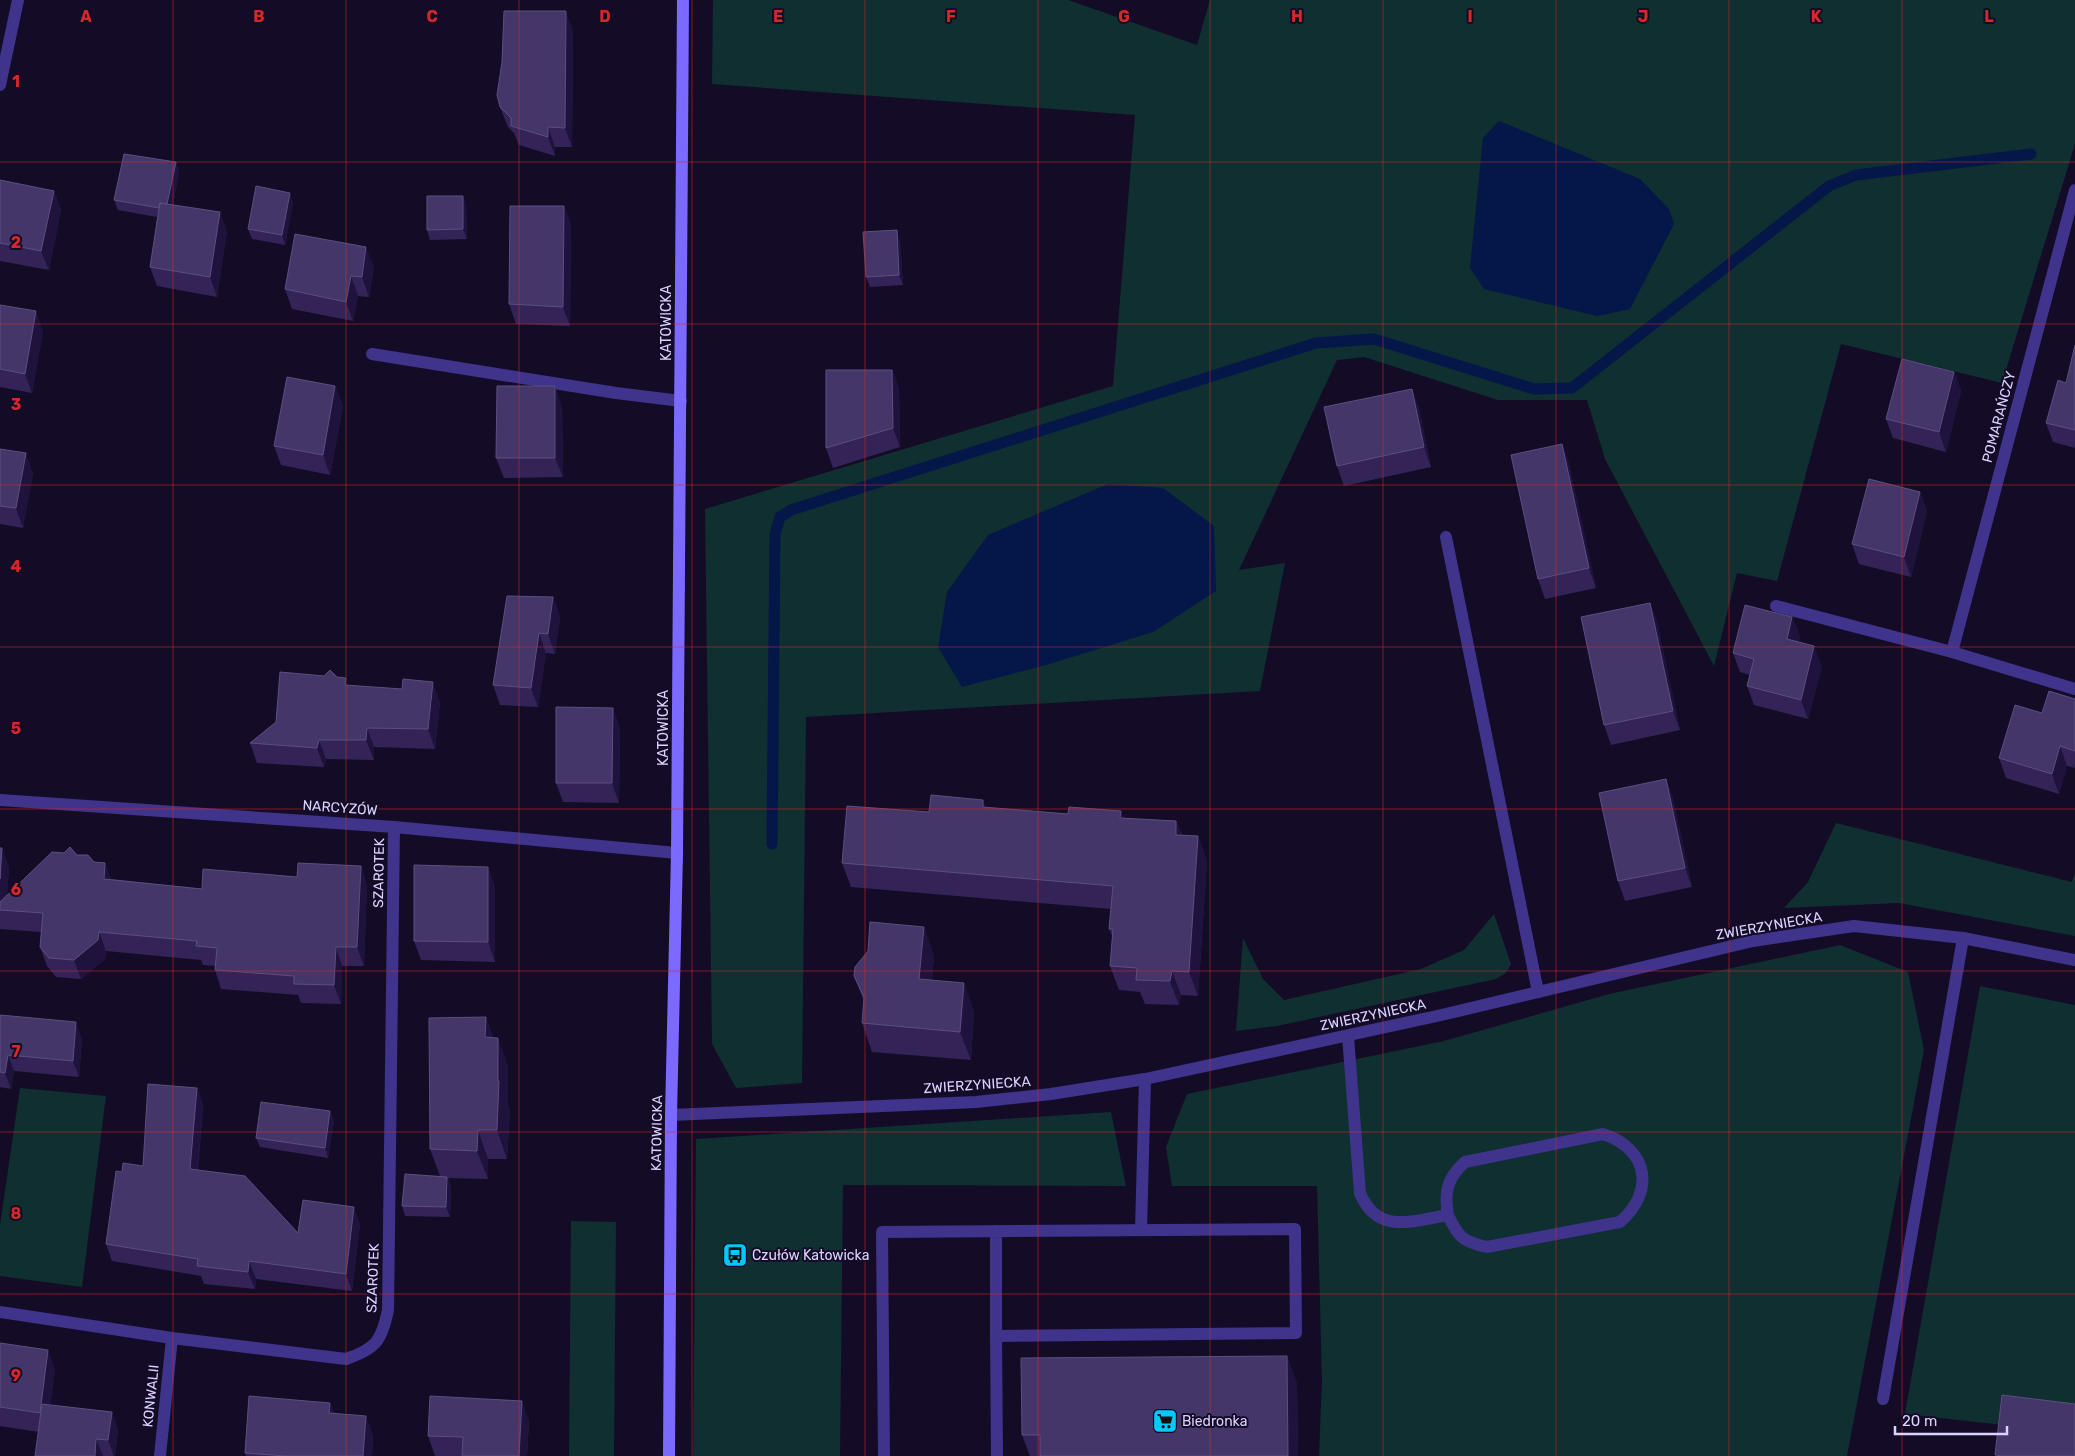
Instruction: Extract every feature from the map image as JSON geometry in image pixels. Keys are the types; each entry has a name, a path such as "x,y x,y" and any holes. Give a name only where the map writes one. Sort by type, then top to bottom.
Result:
{"main road":[{"name":"KATOWICKA","path":"669,1456 671,1115 677,853 683,0"}],"street":[{"path":"0,85 18,0"},
{"name":"POMARAŃCZY","path":"1952,652 2075,190"},
{"path":"372,354 616,393 680,401"},
{"path":"1446,536 1538,992"},
{"path":"1776,606 1952,652 2075,689"},
{"name":"NARCYZÓW","path":"0,800 394,827 677,853"},
{"name":"SZAROTEK","path":"0,1312 172,1338 346,1358 364,1353 376,1344 384,1328 388,1310 394,827"},
{"name":"ZWIERZYNIECKA","path":"671,1115 976,1102 1051,1094 1145,1078 1348,1036 1753,941 1854,926 1963,938 2075,960"},
{"path":"1883,1399 1963,938"},
{"path":"1348,1036 1358,1183 1363,1202 1378,1217 1399,1223 1448,1215"},
{"path":"1141,1230 1145,1078"},
{"path":"1603,1134 1617,1138 1628,1146 1637,1158 1642,1172 1643,1186 1639,1201 1631,1213 1620,1222 1487,1247 1470,1244 1456,1231 1448,1215 1445,1198 1449,1183 1454,1172 1465,1162 1603,1134"},
{"path":"884,1456 882,1232 1295,1229 1296,1333 996,1336"},
{"path":"996,1231 997,1456"},
{"name":"KONWALII","path":"160,1456 172,1338"}],"green space":[{"path":"713,0 1068,0 1197,45 1210,0 2075,0 2075,144 2002,383 1841,344 1777,581 1737,573 1714,666 1605,459 1587,400 1498,400 1364,357 1337,360 1239,570 1285,563 1260,691 806,717 802,1083 736,1088 712,1044 705,509 1113,386 1135,115 712,84"},
{"path":"1836,823 2072,882 2075,873 2075,936 1899,903 1784,908 1808,882"},
{"path":"1494,914 1511,964 1506,973 1496,979 1277,1026 1236,1031 1243,938 1263,979 1284,1000 1421,969 1464,950"},
{"path":"1840,945 1908,972 1924,1050 1847,1456 1319,1456 1322,1380 1317,1186 1172,1186 1166,1147 1187,1094 1444,1041 1609,994"},
{"path":"1980,986 2075,1005 2075,1433 1905,1414"},
{"path":"20,1088 106,1096 82,1287 0,1276 0,1225"},
{"path":"1111,1112 1126,1186 843,1185 840,1456 693,1456 696,1139"},
{"path":"571,1221 616,1222 614,1456 569,1456"}],"shaded area":[{"path":"1499,121 1640,179 1669,209 1674,224 1630,309 1597,316 1484,289 1470,268 1483,138"},
{"path":"1108,484 1163,488 1214,526 1216,591 1153,632 1046,665 962,687 938,647 947,592 988,535"}],"building":[{"path":"504,11 566,11 565,128 548,127 548,137 511,126 511,118 500,107 497,95 502,62"},
{"path":"124,154 176,162 167,204 160,203 159,208 114,200"},
{"path":"0,180 54,191 41,251 0,243"},
{"path":"256,186 290,193 282,235 248,229"},
{"path":"427,196 463,196 463,229 427,230"},
{"path":"160,203 220,212 210,277 150,267"},
{"path":"510,206 564,206 563,307 509,304"},
{"path":"897,230 899,275 866,277 863,232"},
{"path":"295,234 366,247 362,277 351,276 346,302 285,289"},
{"path":"0,305 36,311 25,374 0,369"},
{"path":"2075,345 2075,430 2046,423 2058,380 2066,383"},
{"path":"1902,359 1954,372 1939,432 1886,419"},
{"path":"826,370 892,370 893,428 826,448"},
{"path":"287,377 335,386 323,455 274,446"},
{"path":"497,386 555,386 555,458 496,458"},
{"path":"1412,389 1424,447 1337,466 1324,407"},
{"path":"1562,444 1589,568 1538,579 1511,455"},
{"path":"0,449 26,453 16,508 0,506"},
{"path":"1869,479 1920,492 1904,557 1852,544"},
{"path":"507,596 553,597 548,634 539,633 531,688 493,685"},
{"path":"1650,603 1673,711 1604,725 1581,617"},
{"path":"1745,605 1792,617 1787,639 1814,646 1801,700 1747,686 1754,659 1733,653"},
{"path":"330,670 337,677 346,678 345,685 402,689 403,679 433,682 428,729 367,728 366,740 319,740 317,748 250,743 276,722 280,672 324,676"},
{"path":"2049,691 2075,699 2075,751 2060,746 2052,774 1999,758 2015,705 2042,713"},
{"path":"556,707 613,708 612,783 556,783"},
{"path":"1666,779 1685,868 1618,881 1599,793"},
{"path":"931,795 983,800 983,807 1068,814 1069,807 1121,811 1120,818 1176,821 1176,835 1198,836 1189,972 1172,971 1170,981 1136,980 1137,968 1110,966 1113,929 1109,929 1113,886 842,863 847,806 929,812"},
{"path":"70,847 77,855 88,855 94,862 105,863 104,879 202,889 203,869 297,877 298,863 361,866 357,947 336,947 334,985 294,984 294,976 215,970 217,948 196,946 197,941 99,932 98,940 74,960 49,958 40,947 43,913 0,910 0,902 52,852 64,853"},
{"path":"0,848 2,848 0,879"},
{"path":"414,865 488,867 488,942 414,941"},
{"path":"870,922 924,927 919,979 964,983 960,1032 862,1023 864,997 854,976 855,967 868,951"},
{"path":"0,1015 76,1022 73,1061 8,1055 5,1073 0,1072"},
{"path":"486,1017 485,1037 498,1038 497,1130 478,1130 477,1151 430,1149 429,1018"},
{"path":"148,1084 197,1088 190,1169 245,1176 298,1233 303,1200 354,1207 346,1274 249,1261 248,1272 197,1266 198,1259 106,1244 116,1171 122,1172 123,1163 143,1166"},
{"path":"261,1102 330,1111 325,1148 256,1138"},
{"path":"405,1174 447,1177 446,1207 402,1206"},
{"path":"0,1343 48,1350 40,1413 0,1407"},
{"name":"Biedronka","path":"1287,1356 1288,1456 1040,1456 1040,1435 1022,1435 1021,1358"},
{"path":"2002,1395 2075,1404 2075,1456 1995,1455"},
{"path":"249,1396 330,1403 329,1413 366,1416 363,1456 285,1456 245,1453"},
{"path":"430,1396 522,1401 519,1456 462,1456 463,1437 428,1436"},
{"path":"42,1404 112,1412 108,1440 96,1439 95,1456 35,1456"}],"waterway":[{"path":"772,844 775,534 780,517 791,510 1316,343 1374,339 1534,389 1572,388 1829,186 1856,175 2031,154"}],"place":[{"name":"Czułów Katowicka","path":"735,1255"},
{"name":"Biedronka","path":"1165,1421"}]}
